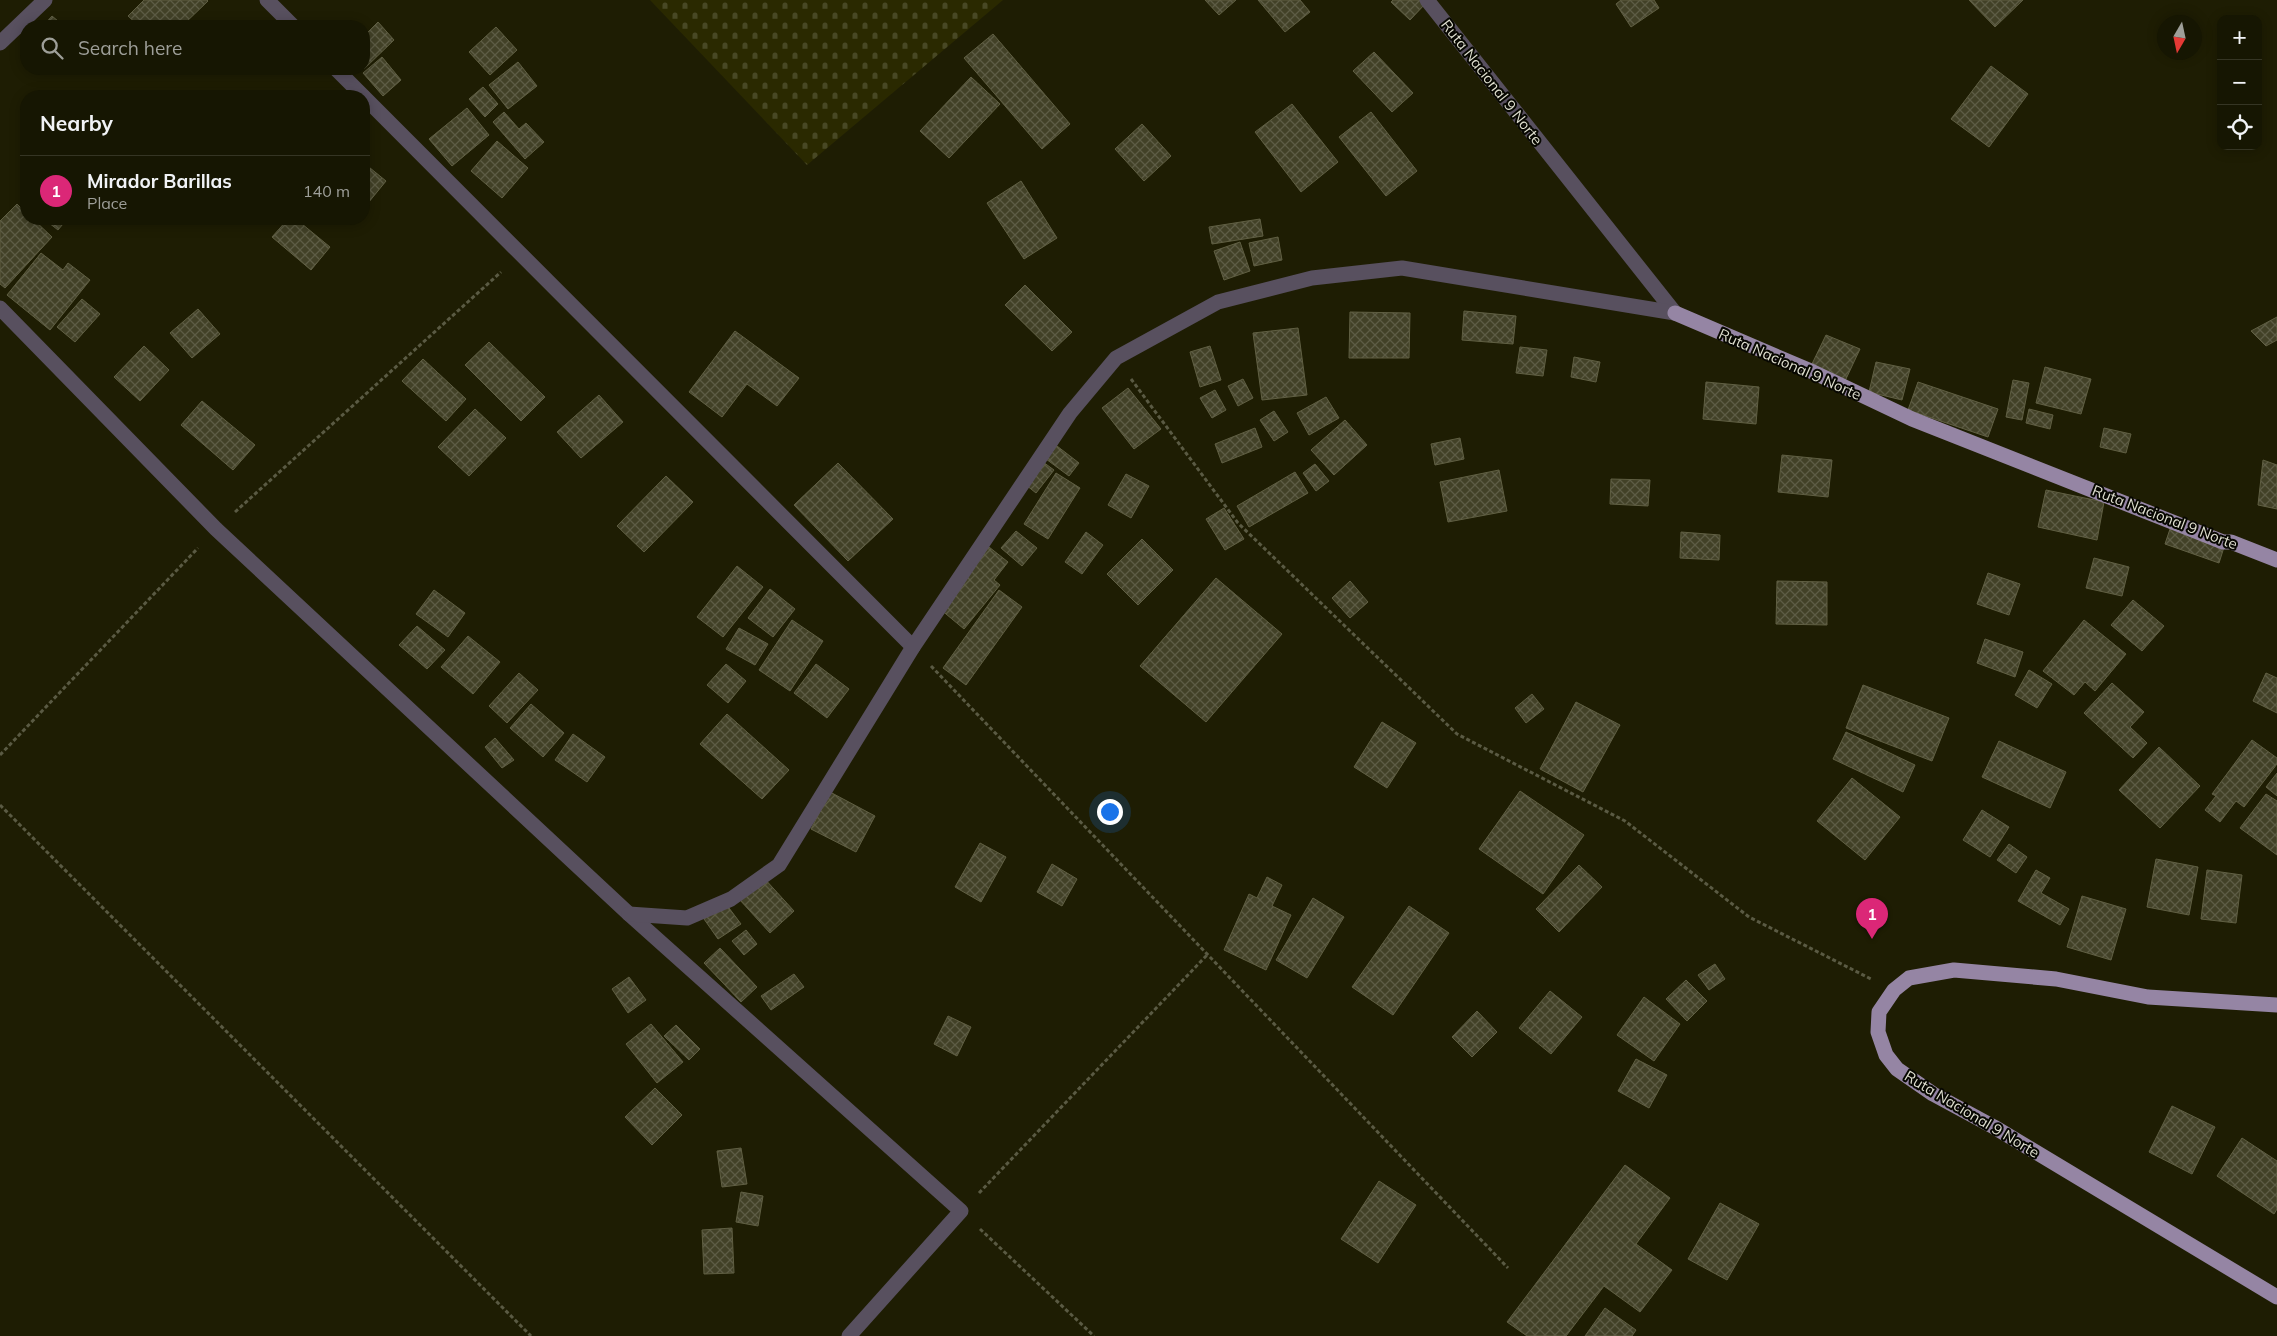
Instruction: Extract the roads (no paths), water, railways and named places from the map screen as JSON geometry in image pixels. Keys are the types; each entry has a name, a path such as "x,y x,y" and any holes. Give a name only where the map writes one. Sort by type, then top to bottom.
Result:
{"main road":[{"name":"Ruta Nacional 9 Norte","path":"1676,313 1813,372 1912,419 2223,542 2231,542 2277,560"},
{"name":"Ruta Nacional 9 Norte","path":"2277,1005 2148,997 2056,979 1954,970 1908,978 1894,990 1879,1012 1878,1032 1886,1055 1897,1069 1933,1094 1994,1127 2277,1298"}],"street":[{"path":"24,20 45,0"},
{"path":"267,0 287,20"},
{"name":"Ruta Nacional 9 Norte","path":"1427,0 1676,313"},
{"path":"0,43 20,24"},
{"path":"342,75 358,90"},
{"path":"370,102 913,647"},
{"path":"630,914 687,918 731,899 779,865 913,647 1070,413 1116,358 1218,302 1312,278 1402,268 1676,313"},
{"path":"0,308 216,529 630,914 961,1211 849,1336"}],"place":[{"name":"Mirador Barillas","path":"1872,939"}]}
